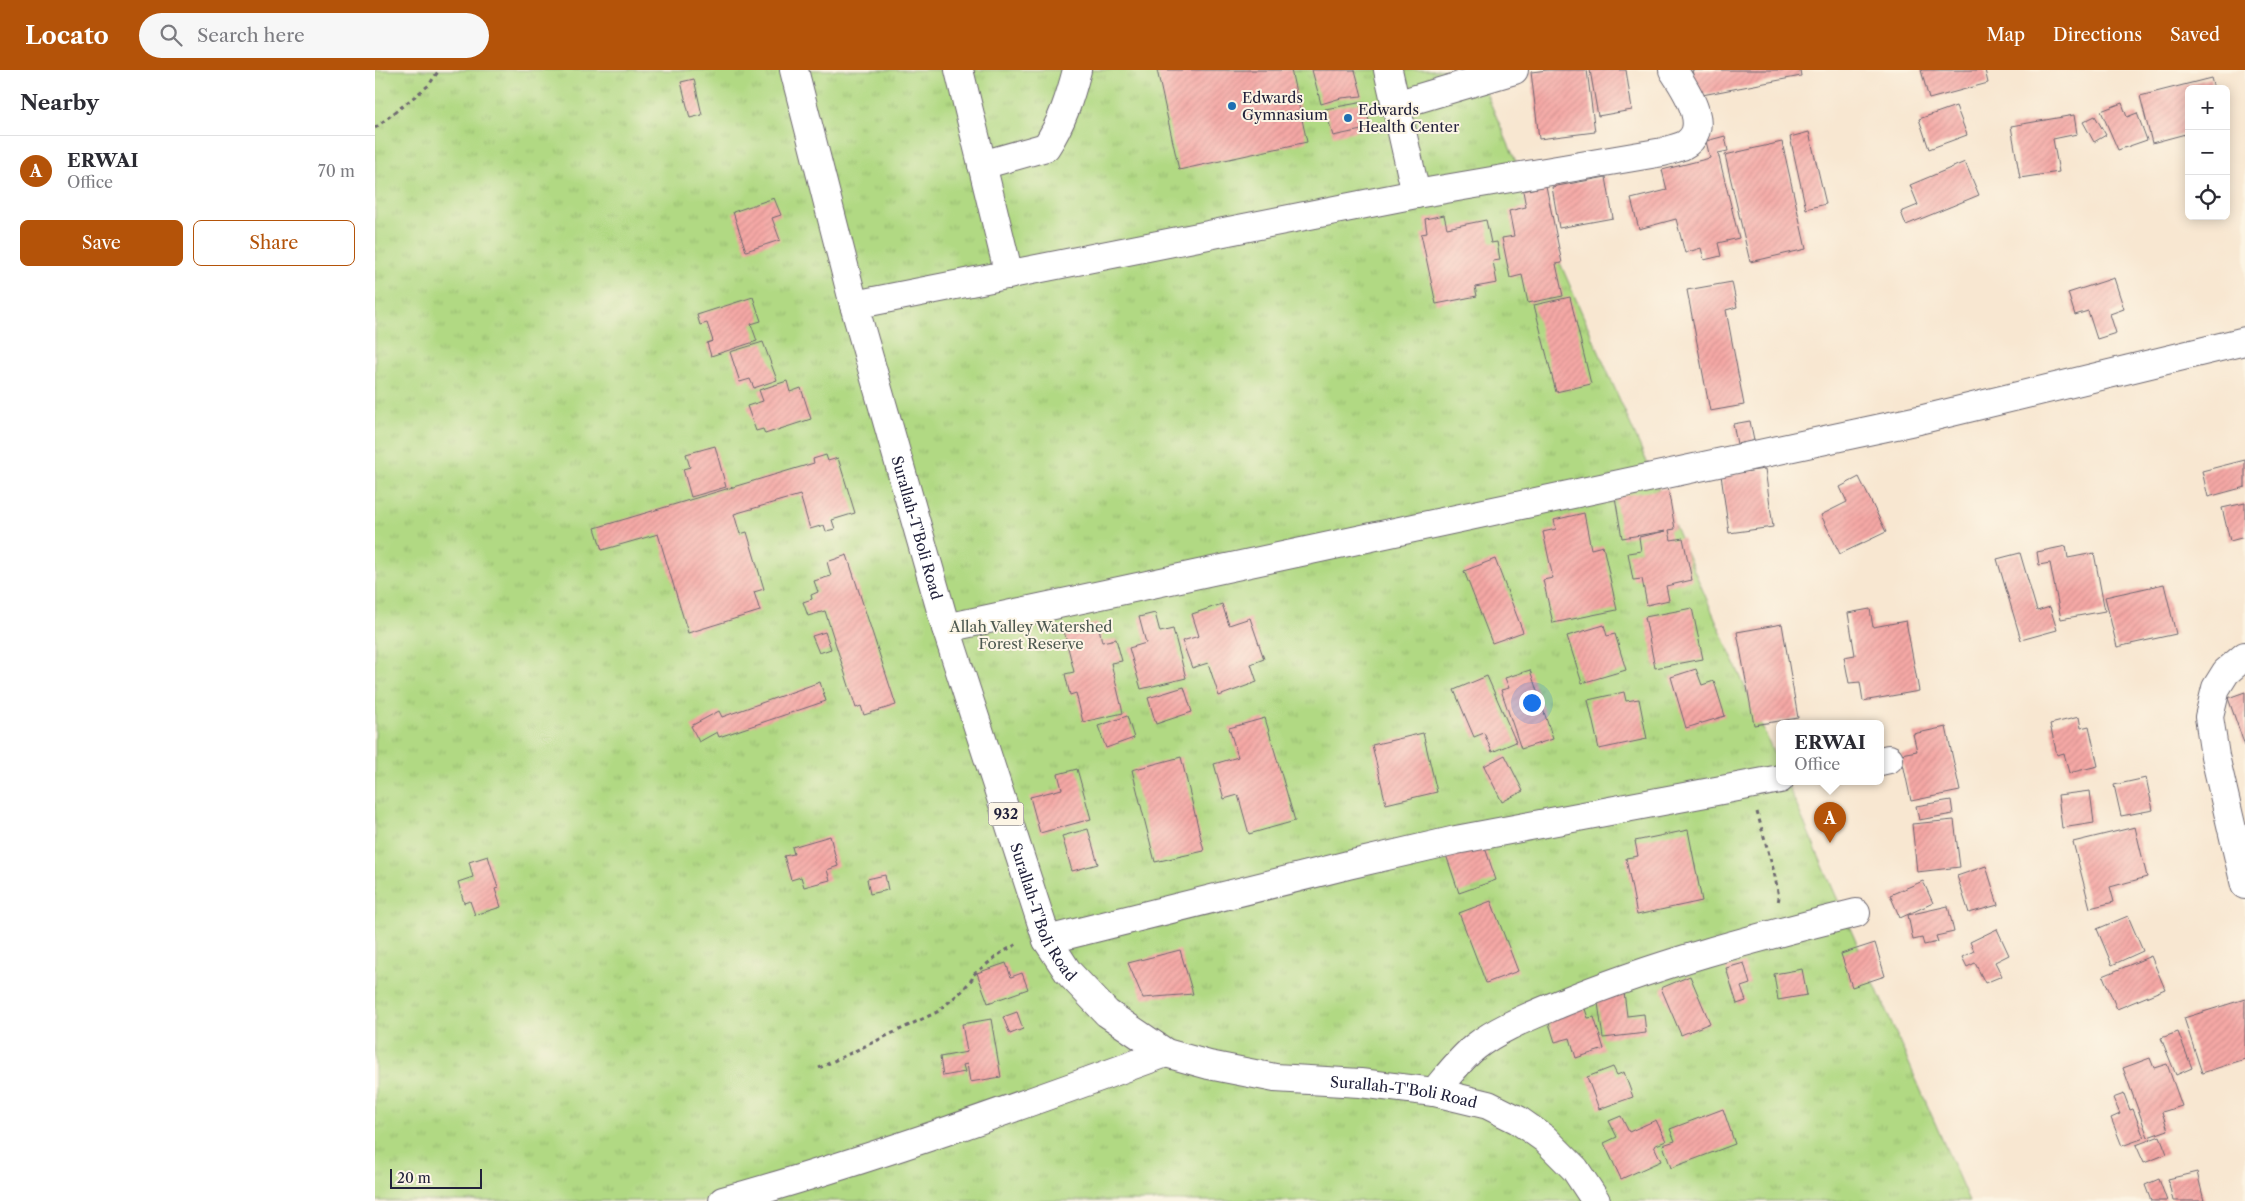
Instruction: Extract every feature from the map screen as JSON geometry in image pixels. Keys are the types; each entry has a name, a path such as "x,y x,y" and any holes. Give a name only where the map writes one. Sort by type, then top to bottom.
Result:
{"street":[{"name":"Surallah-T'Boli Road","path":"794,70 854,305 947,628 1045,934 1068,972 1107,1013 1166,1053 1209,1065 1275,1078 1360,1083 1434,1092 1488,1105 1518,1120 1545,1139 1575,1169 1596,1201"},
{"path":"959,70 1009,275"},
{"path":"982,165 1046,147 1057,130 1077,70"},
{"path":"1388,70 1416,194"},
{"path":"1396,105 1514,70"},
{"path":"854,305 1416,194 1663,152 1683,145 1693,136 1697,128 1696,112 1673,70"},
{"path":"947,628 1919,420 2245,341"},
{"path":"2245,656 2226,672 2216,688 2209,716 2215,756 2245,885"},
{"path":"1045,934 1456,840 1776,780"},
{"path":"1434,1092 1459,1062 1476,1046 1526,1018 1629,976 1754,938 1856,914"},
{"path":"723,1201 792,1182 946,1133 1166,1053"}],"path":[{"path":"375,128 429,85 439,70"},
{"path":"1749,785 1774,872 1779,897 1774,922 1754,938"},
{"path":"819,1068 937,1012 962,991 972,980 973,975 1001,953 1045,934"}],"green space":[{"name":"Allah Valley Watershed Forest Reserve","path":"375,70 1476,70 1776,758 1776,785 1788,785 1969,1201 375,1201"}],"building":[{"name":"Edwards Gymnasium","path":"1157,70 1291,70 1307,142 1179,170"},
{"path":"1312,70 1355,70 1362,96 1341,98 1321,104"},
{"path":"1587,70 1595,132 1539,139 1531,72"},
{"path":"1590,70 1626,70 1632,110 1598,116"},
{"path":"1692,70 1800,70 1801,76 1697,96"},
{"path":"1921,70 1985,70 1988,83 1929,99"},
{"path":"2211,78 2213,85 2185,85 2185,134 2152,143 2140,96"},
{"path":"694,79 702,115 690,118 681,82"},
{"name":"Edwards Health Center","path":"1364,102 1371,128 1333,136 1325,109"},
{"path":"2122,103 2127,117 2137,113 2147,140 2118,150 2101,111"},
{"path":"1956,106 1967,135 1929,149 1919,119"},
{"path":"2074,115 2077,134 2053,139 2059,172 2020,178 2011,126"},
{"path":"2095,116 2106,135 2094,142 2083,122"},
{"path":"1809,132 1826,204 1806,209 1790,137"},
{"path":"1725,136 1728,151 1718,153 1739,238 1718,243 1721,256 1704,260 1701,248 1685,253 1676,219 1639,229 1631,199 1667,190 1662,170 1710,158 1706,141"},
{"path":"1782,142 1806,249 1750,262 1725,155"},
{"path":"1965,162 1979,195 1906,225 1901,212 1918,205 1910,185"},
{"path":"1606,177 1613,218 1559,228 1552,187"},
{"path":"1546,186 1562,263 1556,264 1563,296 1528,303 1522,275 1510,278 1502,238 1514,236 1509,211 1526,207 1523,191"},
{"path":"774,198 781,215 772,218 780,240 746,251 733,212"},
{"path":"1444,215 1447,228 1486,220 1491,243 1497,242 1500,260 1493,261 1497,283 1475,287 1477,296 1436,304 1421,234 1427,233 1425,219"},
{"path":"2114,278 2124,309 2110,314 2116,333 2097,339 2088,311 2075,315 2068,293"},
{"path":"1732,282 1737,307 1726,310 1744,405 1710,411 1687,290"},
{"path":"753,297 761,321 751,324 757,341 711,356 707,343 713,341 707,323 700,325 697,315"},
{"path":"1570,297 1591,384 1556,392 1534,305"},
{"path":"763,342 777,380 754,388 750,379 740,382 730,352"},
{"path":"787,381 790,392 801,388 811,419 765,434 763,429 756,431 747,406 763,401 759,390"},
{"path":"1750,421 1754,441 1737,444 1733,424"},
{"path":"715,446 726,487 691,497 683,469 690,467 686,454"},
{"path":"826,455 828,461 838,458 855,513 832,520 835,529 826,531 824,525 810,529 800,495 734,514 740,534 747,532 764,589 754,592 760,611 688,633 658,534 602,550 595,528 814,463 813,459"},
{"path":"2245,460 2245,487 2208,497 2202,471"},
{"path":"1765,469 1773,527 1729,533 1721,475"},
{"path":"1859,477 1886,532 1840,554 1821,515 1847,502 1840,487"},
{"path":"1668,488 1675,529 1669,530 1671,540 1683,538 1692,580 1666,586 1669,600 1647,605 1642,579 1633,580 1628,553 1641,551 1639,537 1666,531 1622,538 1615,497"},
{"path":"2245,503 2245,537 2230,541 2222,508"},
{"path":"1584,513 1591,549 1603,546 1617,610 1553,623 1543,580 1553,578 1543,532 1556,529 1554,520"},
{"path":"2066,546 2068,558 2094,553 2105,611 2061,619 2050,563 2039,565 2037,552"},
{"path":"2020,553 2037,611 2050,607 2057,630 2021,640 1997,559"},
{"path":"847,555 896,705 864,715 861,706 856,708 825,611 808,616 803,602 812,599 811,595 818,592 814,581 831,576 827,562"},
{"path":"1495,559 1523,632 1492,643 1464,571"},
{"path":"2164,584 2176,634 2117,647 2105,597"},
{"path":"1222,604 1229,625 1250,618 1264,659 1251,664 1257,682 1219,696 1208,663 1192,668 1182,641 1199,636 1192,614"},
{"path":"1692,608 1703,659 1655,668 1645,617"},
{"path":"1870,609 1873,627 1906,621 1919,691 1863,701 1860,682 1849,683 1844,657 1855,655 1848,613"},
{"path":"1155,613 1160,632 1173,629 1186,678 1141,689 1129,648 1146,643 1139,617"},
{"path":"1098,623 1102,642 1116,639 1122,661 1111,663 1123,713 1083,722 1076,693 1070,695 1065,674 1074,672 1064,631"},
{"path":"1782,624 1798,718 1754,725 1737,632"},
{"path":"1604,625 1607,636 1615,634 1626,670 1582,683 1567,636"},
{"path":"825,632 831,649 819,653 812,636"},
{"path":"1696,669 1702,685 1714,681 1725,716 1686,728 1671,677"},
{"path":"1530,670 1553,739 1521,749 1501,690 1509,688 1505,678"},
{"path":"1487,676 1516,742 1492,752 1484,733 1474,737 1454,690"},
{"path":"820,682 826,701 719,737 717,732 699,742 691,726 719,711 722,717"},
{"path":"1184,687 1192,712 1156,724 1148,698"},
{"path":"1624,692 1626,701 1639,699 1647,739 1599,749 1588,700"},
{"path":"2245,692 2245,746 2228,698"},
{"path":"1127,716 1134,738 1106,748 1098,726"},
{"path":"2079,717 2081,728 2089,726 2098,766 2069,773 2064,753 2057,755 2050,724"},
{"path":"1265,718 1295,821 1249,834 1238,795 1224,799 1214,764 1238,757 1229,728"},
{"path":"1946,727 1960,791 1911,801 1901,754 1917,751 1913,734"},
{"path":"1423,733 1437,792 1386,804 1372,745"},
{"path":"1505,755 1523,791 1502,802 1484,766"},
{"path":"1181,757 1204,851 1155,862 1132,770"},
{"path":"1077,769 1091,819 1040,833 1030,797 1062,789 1058,774"},
{"path":"2146,778 2153,810 2121,816 2114,785"},
{"path":"2090,791 2094,823 2062,828 2058,795"},
{"path":"1951,800 1953,814 1919,820 1916,806"},
{"path":"1954,820 1960,867 1917,872 1912,824"},
{"path":"2135,827 2147,877 2110,887 2114,902 2090,908 2073,842"},
{"path":"1088,829 1098,864 1072,871 1062,836"},
{"path":"1688,830 1702,901 1637,915 1626,858 1638,856 1635,841"},
{"path":"830,836 838,866 827,870 830,880 804,887 801,877 791,880 784,856 794,854 792,847"},
{"path":"1481,836 1496,880 1459,893 1444,849"},
{"path":"488,856 498,888 495,889 501,907 475,915 470,901 464,903 458,882 473,877 469,862"},
{"path":"1986,866 1998,905 1969,913 1957,876"},
{"path":"885,875 888,890 870,894 867,879"},
{"path":"1923,881 1933,903 1900,918 1890,895"},
{"path":"1491,901 1518,971 1486,983 1459,913"},
{"path":"1948,906 1954,932 1936,936 1938,942 1924,945 1922,938 1913,940 1908,915"},
{"path":"2128,916 2143,951 2112,965 2097,929"},
{"path":"1997,929 2009,955 1995,962 2002,976 1985,983 1975,963 1967,967 1962,957 1974,951 1970,942"},
{"path":"1875,943 1885,976 1852,987 1841,954"},
{"path":"1180,950 1193,994 1143,998 1128,963"},
{"path":"2151,956 2165,989 2117,1009 2103,976"},
{"path":"1006,963 1011,977 1022,973 1028,989 988,1003 977,973"},
{"path":"1744,963 1750,984 1741,987 1746,1001 1737,1004 1726,968"},
{"path":"1802,969 1807,995 1778,1000 1774,974"},
{"path":"1690,976 1710,1023 1681,1035 1661,988"},
{"path":"1624,992 1627,1016 1644,1014 1646,1033 1603,1038 1597,996"},
{"path":"2245,999 2245,1059 2202,1073 2184,1018"},
{"path":"1584,1006 1588,1018 1594,1017 1604,1049 1576,1058 1570,1038 1555,1042 1547,1017"},
{"path":"1017,1012 1023,1029 1010,1034 1003,1017"},
{"path":"991,1019 1001,1077 970,1082 967,1064 963,1065 965,1072 943,1076 940,1057 967,1052 962,1024"},
{"path":"2178,1032 2192,1068 2176,1075 2161,1038"},
{"path":"2150,1058 2154,1068 2167,1064 2182,1106 2162,1112 2168,1130 2148,1137 2123,1068"},
{"path":"1613,1067 1617,1075 1624,1072 1633,1097 1599,1109 1587,1077"},
{"path":"2124,1094 2130,1110 2133,1109 2144,1138 2122,1146 2111,1118 2120,1114 2113,1098"},
{"path":"1723,1109 1735,1144 1671,1168 1663,1145 1675,1141 1670,1129"},
{"path":"1621,1116 1629,1132 1656,1120 1666,1141 1654,1146 1661,1161 1621,1179 1604,1143 1617,1137 1609,1121"},
{"path":"2160,1136 2167,1154 2144,1163 2136,1145"},
{"path":"2197,1172 2204,1201 2173,1201 2168,1179"},
{"path":"2159,1179 2167,1201 2151,1201 2145,1185"}],"place":[{"name":"Edwards Gymnasium","path":"1232,106"},
{"name":"Edwards Health Center","path":"1348,118"},
{"name":"ERWAI","path":"1830,843"}]}
